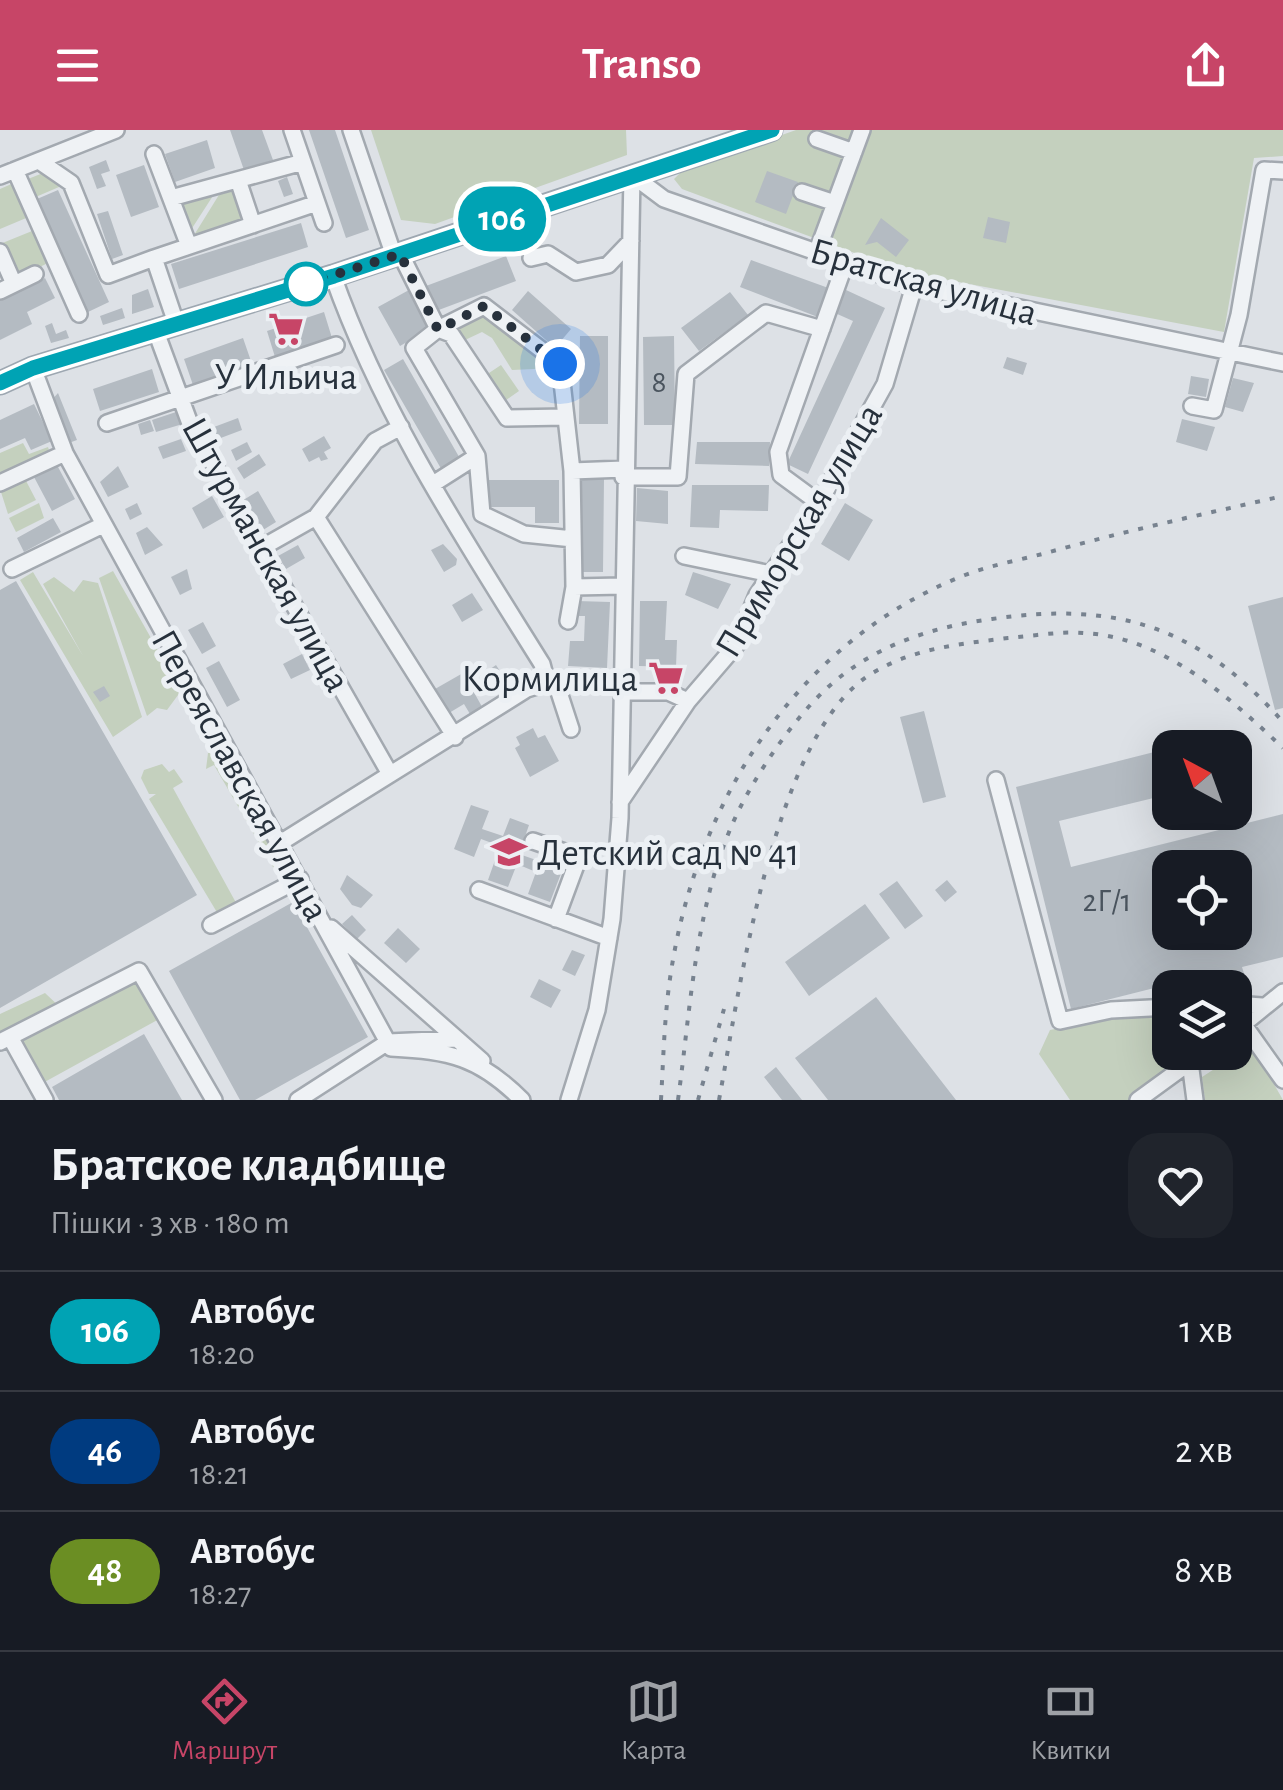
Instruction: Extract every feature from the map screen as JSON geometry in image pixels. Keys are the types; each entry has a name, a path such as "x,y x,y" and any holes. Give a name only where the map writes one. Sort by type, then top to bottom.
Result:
{"main road":[{"path":"0,383 33,368 334,276 772,130"}],"street":[{"path":"79,314 8,173 116,130"},
{"path":"292,130 324,224"},
{"path":"352,130 397,254 438,330 451,334 506,418 566,417"},
{"path":"818,252 862,130"},
{"path":"817,139 854,152"},
{"path":"154,154 189,246"},
{"path":"39,161 72,184 108,276 317,203"},
{"path":"170,198 303,162"},
{"path":"1192,406 1214,410 1239,315 1264,170 1283,172"},
{"path":"574,1099 597,1010 609,938 620,802 623,472 632,176"},
{"name":"Братская улица","path":"632,176 664,198 914,286 1283,362"},
{"path":"238,180 252,225"},
{"path":"802,192 835,203"},
{"path":"530,258 548,254 576,272 608,265 631,241"},
{"path":"0,252 7,288 34,274"},
{"name":"Штурманская улица","path":"154,258 179,397 390,774"},
{"path":"819,503 780,475 778,452 846,261"},
{"path":"334,276 365,362 433,484 542,664 571,729"},
{"name":"Приморская улица","path":"620,802 688,701 737,644 757,595 819,503 884,384 914,286"},
{"path":"568,621 574,587 572,471 560,364 484,306 438,330 414,348 477,456 482,514 524,534 573,539"},
{"path":"572,471 678,476 686,374 766,313 822,329"},
{"path":"107,423 336,345"},
{"name":"Переяславская улица","path":"33,368 65,454 388,1042"},
{"path":"263,546 316,517 375,441 401,426"},
{"path":"0,483 65,454"},
{"path":"433,484 477,456"},
{"path":"316,517 455,737"},
{"path":"12,569 103,526"},
{"path":"684,556 771,574"},
{"path":"574,587 622,586"},
{"path":"280,843 527,689 552,683 622,687 668,692 688,701"},
{"path":"996,780 1060,1022 1112,1010 1152,1008"},
{"path":"534,841 580,857 556,919"},
{"path":"212,926 300,879"},
{"path":"479,890 609,938"},
{"path":"322,921 522,1100"},
{"path":"45,1100 5,1040 139,972 214,1100"},
{"path":"1252,1016 1283,992"},
{"path":"1252,1005 1262,1006"},
{"path":"298,1100 319,1096 388,1042 457,1038"},
{"path":"388,1042 391,1048 429,1050 493,1071"},
{"path":"1252,1043 1283,1080"},
{"path":"1138,1100 1179,1070"},
{"path":"1196,1100 1197,1070"}],"green space":[{"path":"371,130 626,130 627,155 435,224 401,220"},
{"path":"796,130 1283,130 1283,156 1254,158 1224,332 906,272 682,189 674,179 683,170"},
{"path":"48,171 66,184 31,199 23,181"},
{"path":"16,182 31,216 0,229 0,189"},
{"path":"237,182 249,223 191,240 222,190"},
{"path":"218,188 187,236 173,199"},
{"path":"37,229 50,262 15,279 0,244"},
{"path":"480,312 555,368 512,370 492,338 482,332 465,340 446,329"},
{"path":"501,365 519,391 502,403 483,377"},
{"path":"23,443 29,454 48,447 51,457 0,480 0,453"},
{"path":"24,477 36,500 8,514 0,489"},
{"path":"39,503 44,518 16,532 9,518"},
{"path":"113,571 181,691 167,710 157,708 147,716 99,578"},
{"path":"33,572 83,656 43,584 54,577 74,592 83,580 98,583 142,717 113,737 20,580"},
{"path":"208,753 220,753 293,881 284,886 214,765 206,769"},
{"path":"162,764 169,772 174,769 183,782 173,788 240,910 221,919 149,799 156,794 149,794 141,778 144,770"},
{"path":"136,978 161,1018 41,1084 17,1040"},
{"path":"45,993 62,1009 0,1039 0,1014"},
{"path":"1123,1015 1152,1015 1152,1070 1168,1070 1131,1100 1070,1100 1039,1054 1050,1030"},
{"path":"1252,1053 1256,1053 1283,1100 1205,1100 1202,1077 1213,1070 1252,1070"}],"building":[{"path":"230,130 262,130 273,160 244,170"},
{"path":"309,130 335,130 369,230 346,238"},
{"path":"207,140 215,168 175,182 165,154"},
{"path":"106,160 110,171 101,174 106,186 97,189 89,167"},
{"path":"144,165 159,207 131,217 116,175"},
{"path":"767,171 798,182 786,214 755,202"},
{"path":"287,177 293,194 284,197 278,181"},
{"path":"58,190 109,302 88,312 37,199"},
{"path":"108,211 123,255 112,259 97,214"},
{"path":"988,217 1010,222 1006,243 983,238"},
{"path":"881,218 909,240 896,257 877,242 865,245"},
{"path":"301,223 308,247 179,289 171,264"},
{"path":"506,256 516,281 436,311 426,286"},
{"path":"751,260 834,290 823,319 740,287"},
{"path":"45,278 55,298 27,312 32,324 0,340 0,301"},
{"path":"148,289 154,307 132,314 132,295"},
{"path":"409,290 431,328 400,346 378,307"},
{"path":"846,290 885,308 808,474 787,464 853,321 835,313"},
{"path":"528,291 571,329 555,348 512,310"},
{"path":"730,292 748,315 699,351 681,328"},
{"path":"122,308 125,318 103,325 100,316"},
{"path":"324,312 332,338 275,357 267,331"},
{"path":"52,323 56,334 66,330 69,338 51,343 45,326"},
{"path":"580,336 608,336 608,424 579,424"},
{"path":"674,336 675,425 644,425 643,337"},
{"path":"243,338 252,364 193,385 184,359"},
{"path":"1007,357 1027,363 1023,375 1003,368"},
{"path":"403,359 462,462 443,472 384,370"},
{"path":"152,369 159,392 100,411 93,389"},
{"path":"1191,376 1209,379 1206,397 1188,394"},
{"path":"1233,378 1254,383 1243,412 1225,407"},
{"path":"58,393 77,440 66,444 50,402"},
{"path":"34,404 52,441 31,450 25,438 0,449 0,420"},
{"path":"182,410 186,423 156,432 152,420"},
{"path":"238,418 242,430 218,439 214,427"},
{"path":"1182,419 1215,427 1207,451 1176,442"},
{"path":"150,420 154,431 141,435 138,424"},
{"path":"324,436 331,448 324,452 328,459 321,461 319,457 309,462 302,449"},
{"path":"181,439 186,451 163,459 158,447"},
{"path":"247,442 252,452 236,461 231,450"},
{"path":"697,442 770,442 769,466 695,464"},
{"path":"259,454 266,465 244,479 237,468"},
{"path":"57,465 75,499 52,511 34,477"},
{"path":"118,466 129,487 108,497 100,482"},
{"path":"578,478 604,478 603,572 577,572"},
{"path":"487,480 559,480 559,523 535,523 535,507 487,507"},
{"path":"692,485 769,485 768,511 720,510 719,528 690,527"},
{"path":"637,488 668,491 668,524 636,521"},
{"path":"258,491 276,522 263,530 245,499"},
{"path":"212,496 224,517 203,529 192,508"},
{"path":"137,503 142,514 130,520 125,509"},
{"path":"845,503 873,520 849,561 821,544"},
{"path":"53,518 61,532 24,552 17,538"},
{"path":"147,527 163,545 145,555 136,533"},
{"path":"443,544 457,559 456,565 444,572 431,550"},
{"path":"298,545 305,558 286,569 278,556"},
{"path":"187,569 192,589 180,595 171,577"},
{"path":"693,572 731,584 718,609 685,595"},
{"path":"16,581 197,895 0,1008 0,590"},
{"path":"472,593 483,610 462,622 452,605"},
{"path":"1283,597 1283,708 1275,710 1248,606"},
{"path":"577,601 610,602 607,668 568,666 570,641 584,641 585,616 577,616"},
{"path":"640,601 667,601 665,640 677,640 676,667 639,666"},
{"path":"203,622 216,646 202,654 188,630"},
{"path":"302,654 310,670 291,679 283,664"},
{"path":"219,661 240,700 227,707 206,668"},
{"path":"496,665 509,685 495,694 483,674"},
{"path":"463,673 485,712 473,719 464,704 449,713 435,689"},
{"path":"104,686 110,696 100,702 93,692"},
{"path":"924,711 946,797 923,803 900,717"},
{"path":"533,728 538,738 545,735 559,761 530,777 515,748 520,745 516,737"},
{"path":"1152,753 1152,798 1059,821 1071,867 1219,830 1252,830 1252,822 1283,814 1283,957 1242,967 1243,970 1152,970 1152,989 1071,1009 1016,787"},
{"name":"Детский сад № 41","path":"471,805 489,811 482,829 503,836 510,818 529,825 519,854 539,861 543,849 567,858 550,902 528,894 536,872 517,864 508,887 488,880 500,846 481,839 474,857 454,849"},
{"path":"347,875 373,895 361,908 352,905 340,889"},
{"path":"947,880 957,892 945,902 935,890"},
{"path":"897,881 923,916 905,929 879,894"},
{"path":"293,902 368,1037 255,1100 240,1100 169,971"},
{"path":"865,904 890,938 809,996 785,962"},
{"path":"352,915 366,930 357,939 342,924"},
{"path":"398,928 420,949 406,963 384,943"},
{"path":"572,950 585,955 575,976 562,970"},
{"path":"539,979 561,990 551,1008 530,997"},
{"path":"876,997 956,1100 828,1100 795,1058"},
{"path":"144,1034 182,1100 59,1100 52,1087"},
{"path":"776,1067 802,1100 782,1100 764,1077"}],"railway":[{"path":"661,1100 668,994 680,927 699,862 725,800 759,742 800,690 848,644 903,605 965,575 1105,537 1283,496"},
{"path":"678,1100 699,942 707,902 731,827 749,791 794,724 827,688 864,661 925,633 992,619 1037,614 1117,618 1187,642 1251,689 1283,722"},
{"path":"719,1100 750,934 786,807 809,750 837,705 871,674 903,658 955,645 1066,633 1113,637 1141,645 1192,673 1283,748"},
{"path":"698,1100 724,1009"}],"bus line":[{"name":"106","path":"0,383 33,368 334,276 772,130"}],"place":[{"name":"У Ильича","path":"286,329"},
{"name":"Кормилица","path":"666,678"},
{"name":"Детский сад № 41","path":"509,852"}],"route":[{"path":"306,284 400,254 438,330 484,306 560,364"}]}
